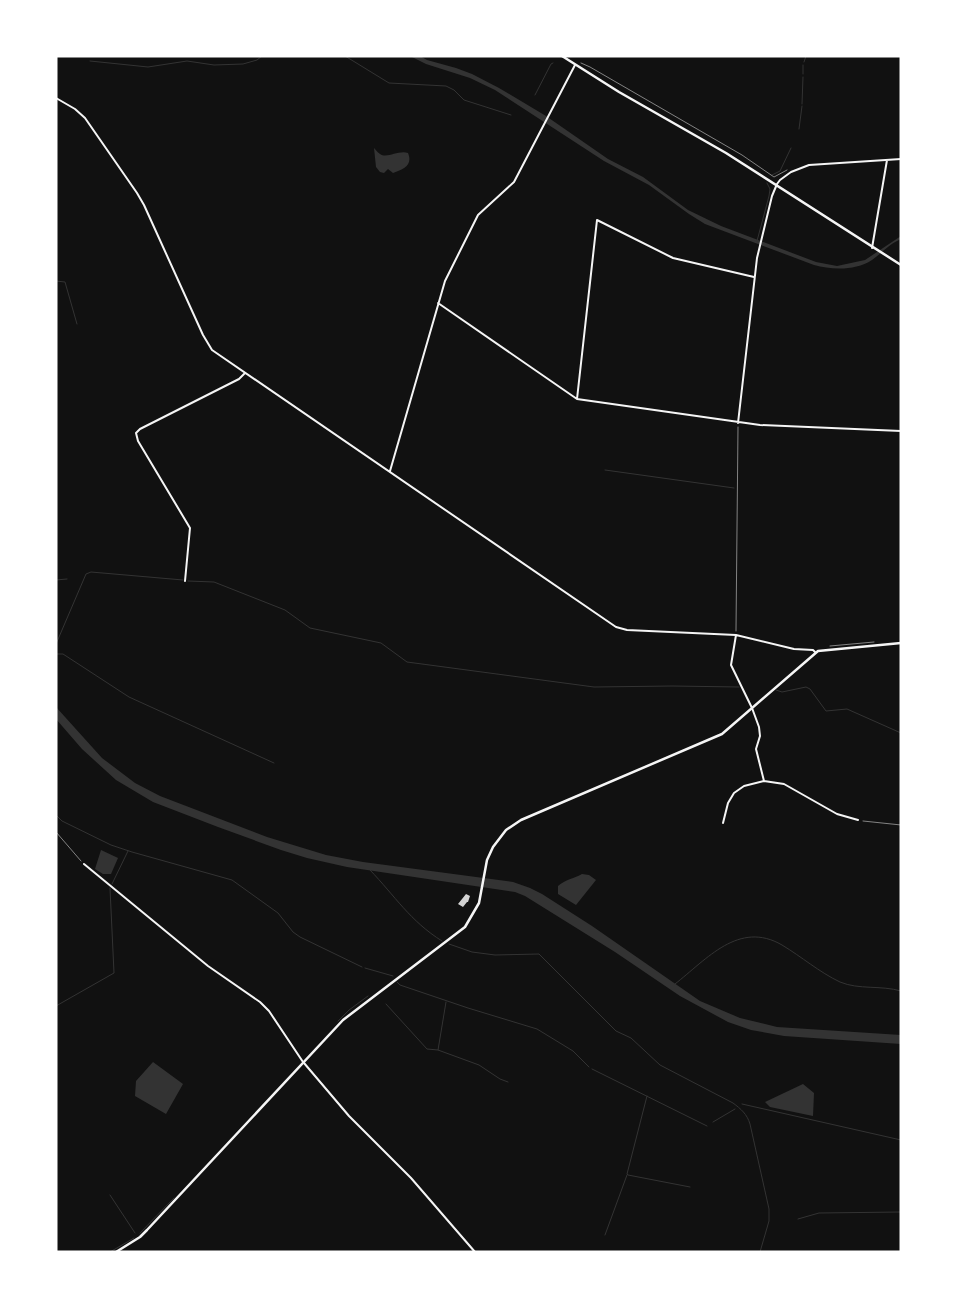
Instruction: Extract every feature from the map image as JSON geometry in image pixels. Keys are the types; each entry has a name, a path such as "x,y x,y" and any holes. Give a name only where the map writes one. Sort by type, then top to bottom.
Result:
{"main road":[{"path":"562,56 777,184 873,249 901,265"},
{"path":"116,1252 147,1230 351,1013 459,932 471,919 478,907 490,852 506,830 521,820 722,734 815,652 824,649 901,643"}],"street":[{"path":"390,471 445,281 478,215 514,182 576,63"},
{"path":"56,98 75,109 85,118 137,193 210,348 616,627 627,630 736,635 815,652"},
{"path":"738,423 759,248 772,196 777,184 791,172 809,166 901,159"},
{"path":"873,249 887,160"},
{"path":"577,398 597,220 673,258 755,277"},
{"path":"438,303 577,398 738,423 901,431"},
{"path":"185,581 190,528 138,441 136,433 239,379 245,373"},
{"path":"736,635 731,666 752,708 759,728 760,736 756,749 764,781"},
{"path":"723,823 726,807 734,793 744,786 764,781 784,784 837,814 858,820"},
{"path":"84,864 208,966 260,1002 269,1011 303,1062 349,1116 411,1178 475,1252"}],"path":[{"path":"576,63 590,67 742,155 775,177"},
{"path":"736,635 738,423"},
{"path":"828,647 878,642"},
{"path":"858,820 879,824 901,825"},
{"path":"56,832 84,864"}],"shaded area":[{"path":"410,56 420,56 472,74 546,116 608,159 643,177 688,210 721,226 816,262 837,266 865,260 901,236 901,239 865,264 851,268 836,269 814,265 705,224 649,185 604,161 495,90 470,78 426,64"},
{"path":"374,148 383,155 408,153 408,164 393,173 388,169 384,173 380,172 376,167"},
{"path":"56,707 102,758 135,783 160,796 267,837 326,855 363,862 513,882 542,894 592,926 700,1001 740,1018 777,1027 901,1035 901,1044 784,1036 751,1030 728,1022 680,996 615,952 525,896 515,892 347,867 307,858 153,802 116,780 82,749 56,719"},
{"path":"101,850 118,858 111,874 103,874 95,869"},
{"path":"582,874 589,875 596,880 576,905 558,894 558,886"},
{"path":"153,1062 183,1084 166,1114 135,1096 136,1081"},
{"path":"803,1084 814,1093 813,1116 770,1107 765,1102"}],"building":[{"path":"466,894 470,896 468,902 463,907 458,904"}],"waterway":[{"path":"90,61 148,67 187,61 214,65 243,64 257,60 262,56"},
{"path":"345,56 389,83 446,86 454,90 464,100 511,115"},
{"path":"804,62 806,56"},
{"path":"535,95 553,63"},
{"path":"803,65 803,74"},
{"path":"802,104 803,77"},
{"path":"799,129 802,106"},
{"path":"772,175 780,171 791,148"},
{"path":"757,241 769,196 770,189 767,183"},
{"path":"56,281 65,282 77,324"},
{"path":"605,470 734,488"},
{"path":"56,644 86,574 91,572 183,580"},
{"path":"56,580 67,579"},
{"path":"188,581 214,582 285,610 310,628 381,643 407,662 594,687 739,687"},
{"path":"56,654 63,654 129,697 274,763"},
{"path":"776,690 782,692 806,687 810,689 826,711 847,709 901,733"},
{"path":"56,815 62,821 111,845 232,880 278,913 293,932 300,937 362,967"},
{"path":"112,884 128,851"},
{"path":"370,870 412,917 442,941"},
{"path":"56,1006 114,973 110,888"},
{"path":"675,984 724,946 752,937 766,938 782,945 840,982 855,986 901,991"},
{"path":"449,944 472,952 495,955 539,954 616,1031 631,1038 660,1065 733,1103 741,1110 750,1124 769,1209 769,1221 760,1252"},
{"path":"365,968 393,976"},
{"path":"397,982 400,985 468,1008 537,1029 573,1051 589,1067"},
{"path":"338,1021 368,996"},
{"path":"446,1002 438,1050 479,1065 508,1082"},
{"path":"386,1004 427,1049 438,1050"},
{"path":"592,1069 707,1126"},
{"path":"647,1096 627,1174 690,1187"},
{"path":"742,1104 901,1140"},
{"path":"713,1122 735,1109"},
{"path":"605,1235 627,1175"},
{"path":"110,1195 135,1233"},
{"path":"140,1233 174,1198"},
{"path":"798,1219 819,1213 901,1212"},
{"path":"110,1252 134,1238"}]}
